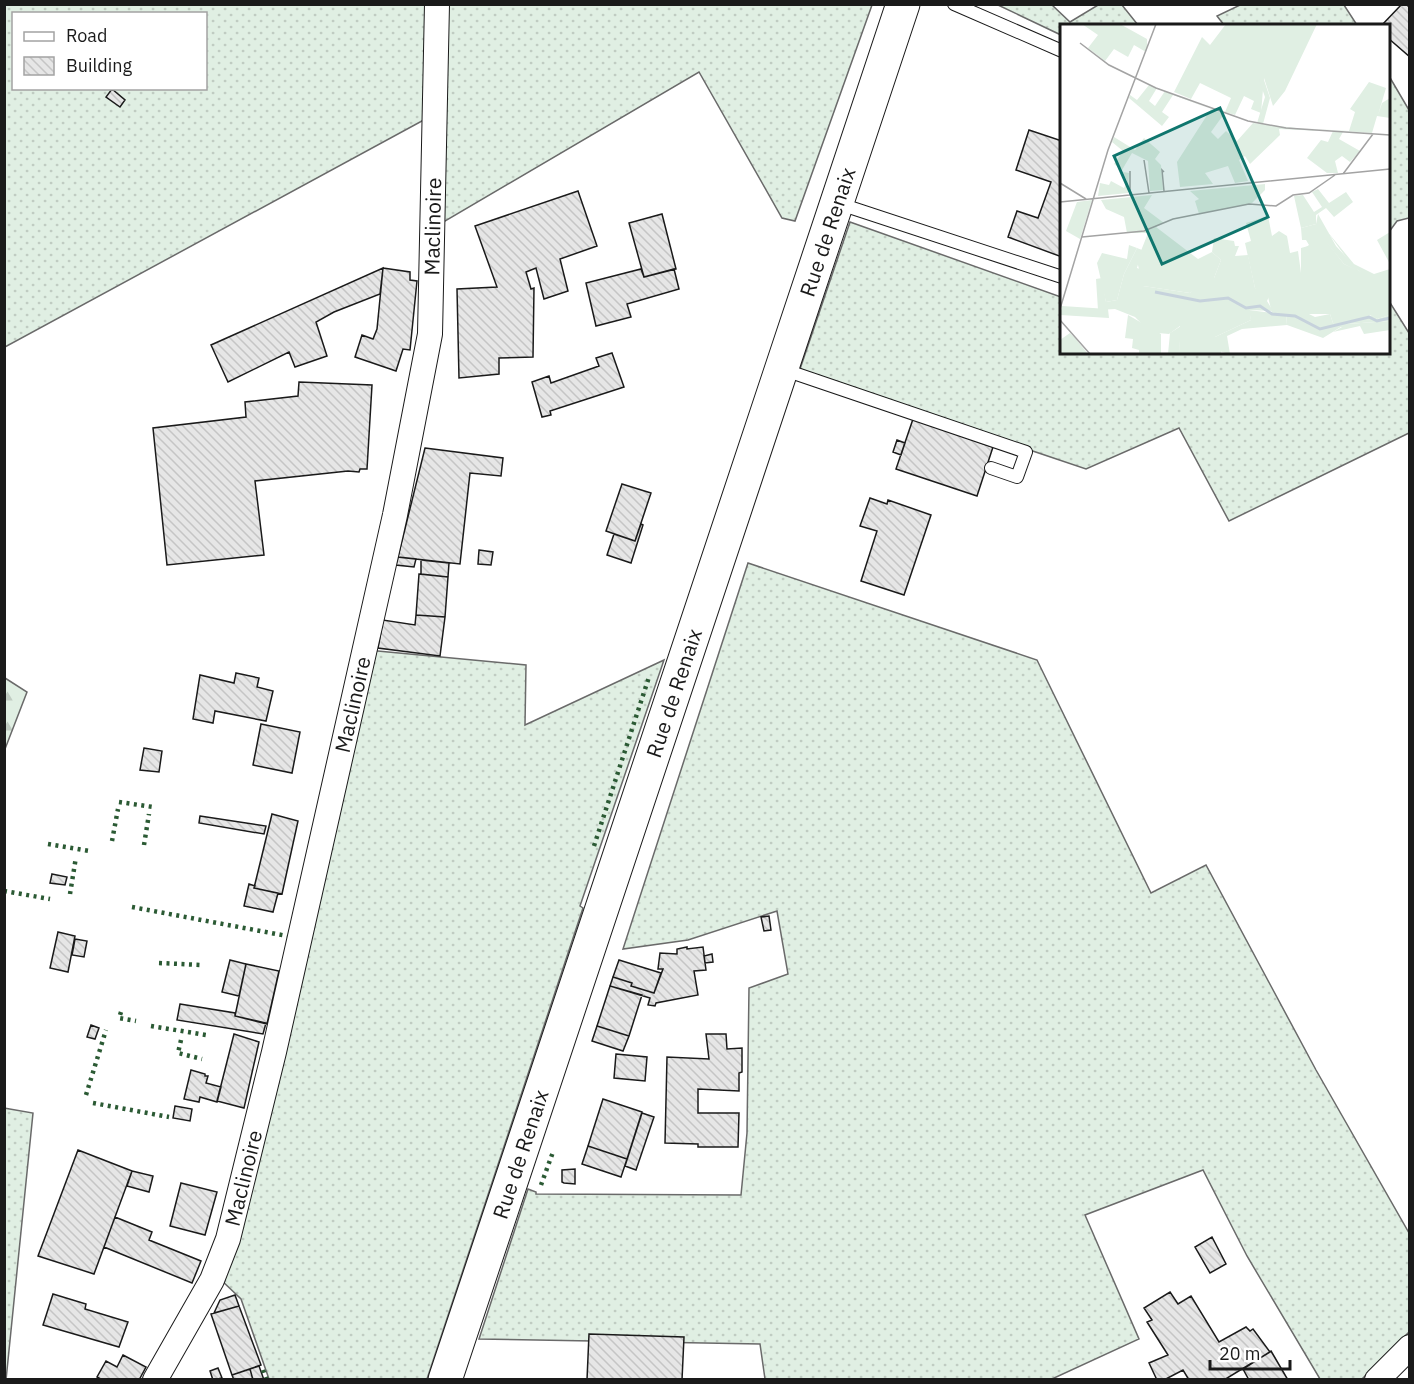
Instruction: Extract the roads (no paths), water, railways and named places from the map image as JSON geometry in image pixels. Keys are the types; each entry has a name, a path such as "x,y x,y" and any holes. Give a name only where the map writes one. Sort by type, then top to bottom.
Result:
{"main road":[{"name":"Rue de Renaix","path":"445,1380 903,4"}],"street":[{"name":"Maclinoire","path":"155,1380 212,1280 228,1239 274,1052 395,515 430,334 438,4"},
{"path":"1377,1380 1410,1347"}],"lane":[{"path":"954,4 1060,50"},
{"path":"836,202 1060,276"},
{"path":"781,369 1026,452 1017,477 991,468"}]}
